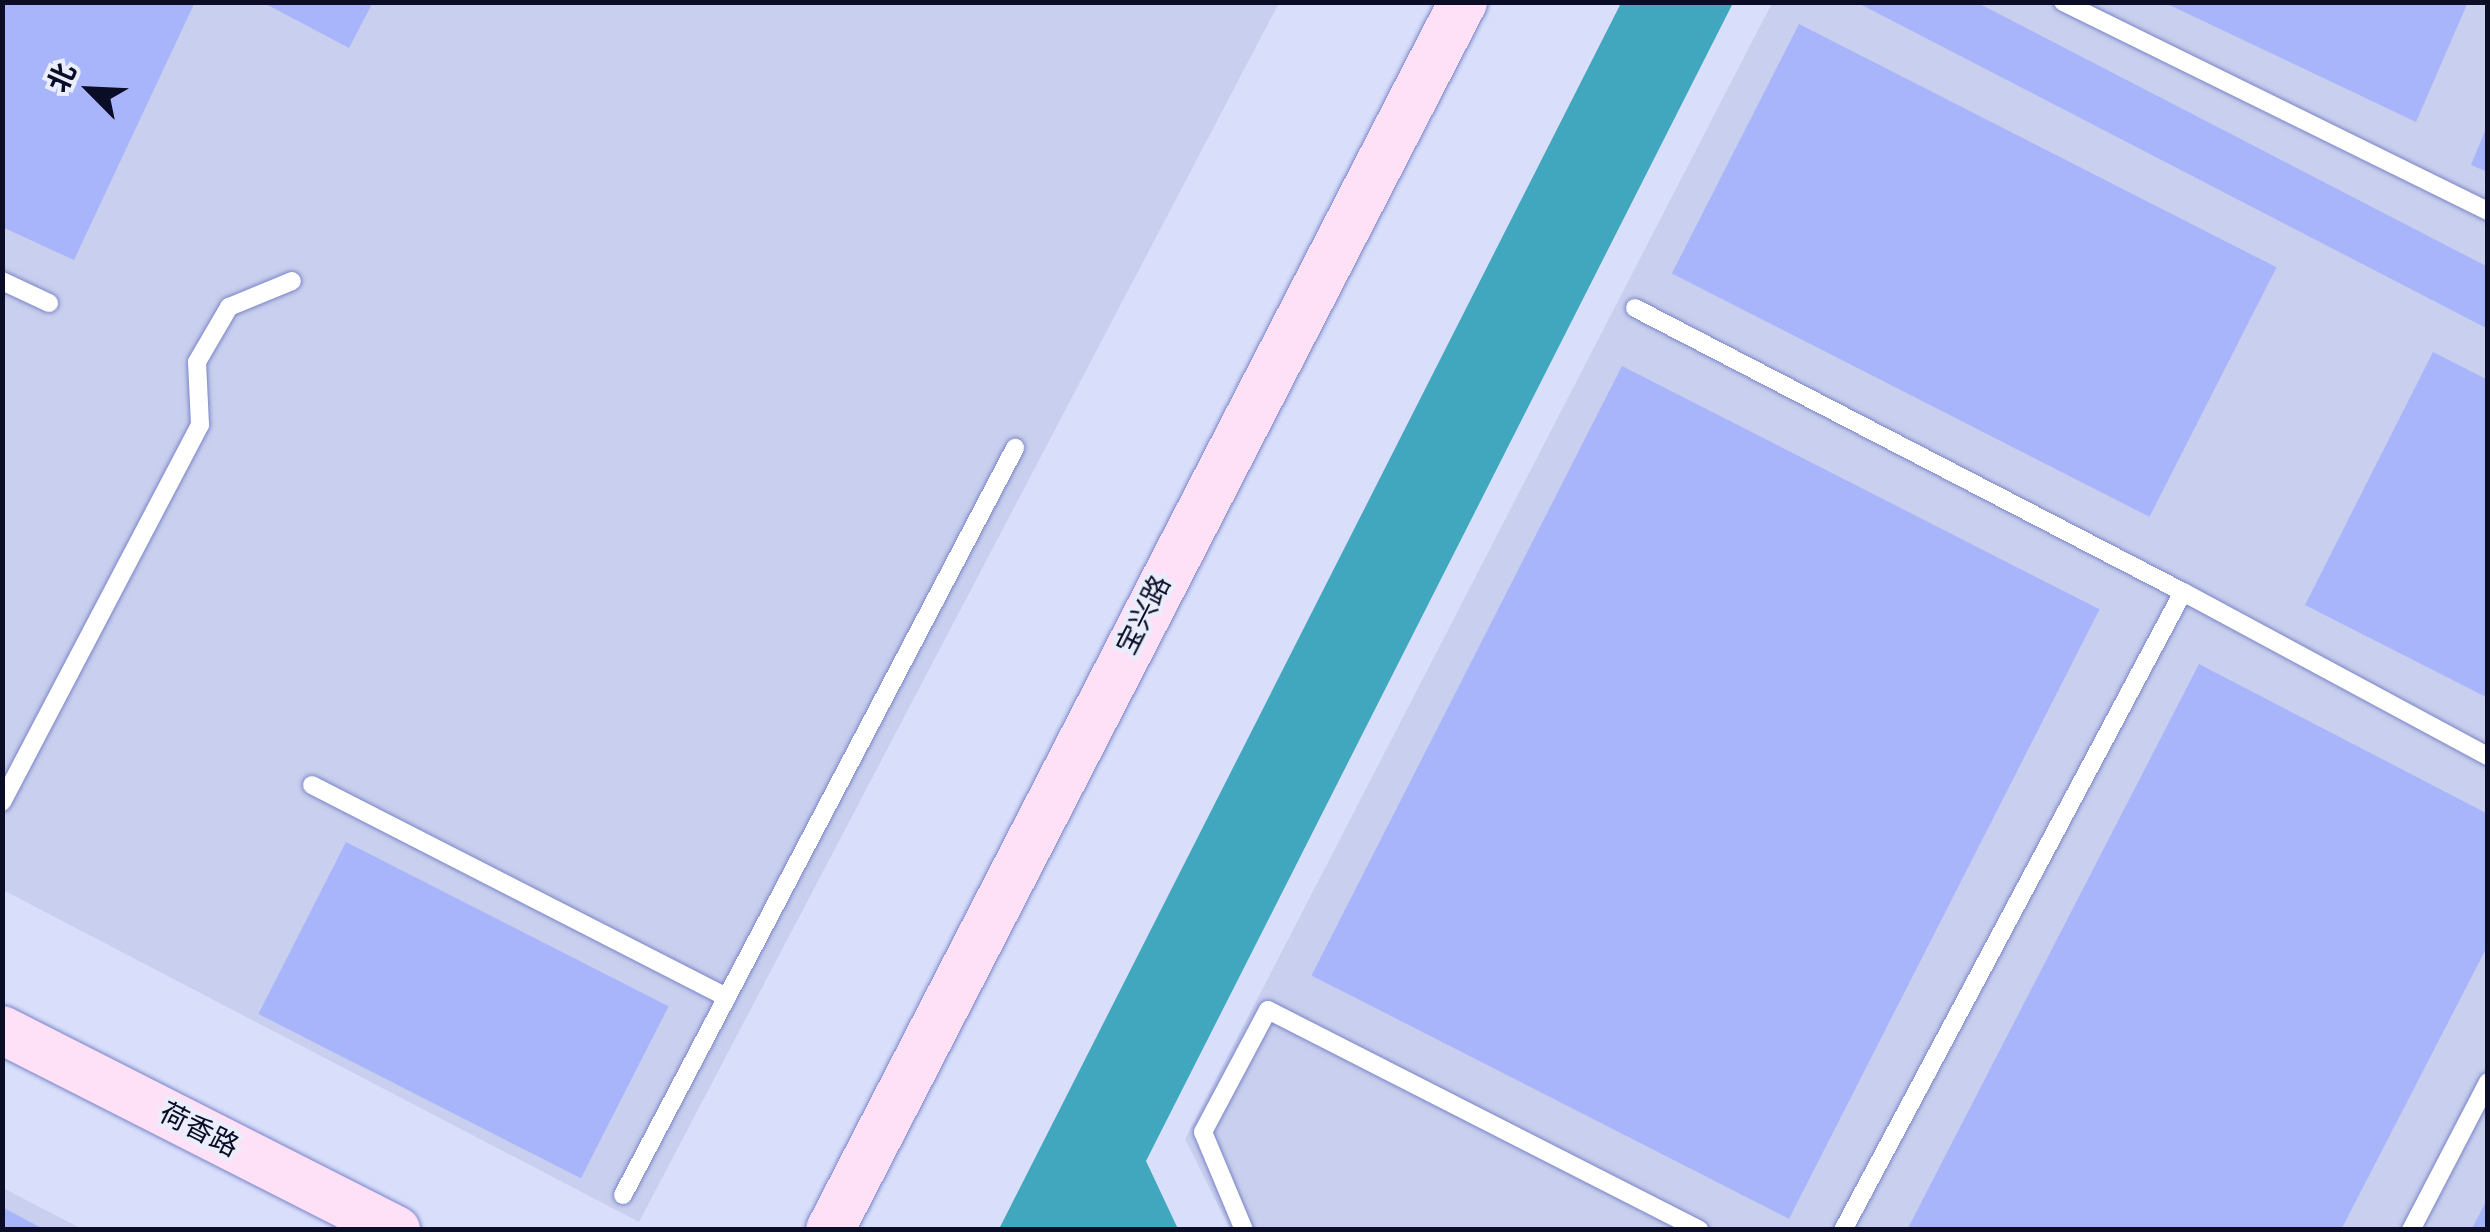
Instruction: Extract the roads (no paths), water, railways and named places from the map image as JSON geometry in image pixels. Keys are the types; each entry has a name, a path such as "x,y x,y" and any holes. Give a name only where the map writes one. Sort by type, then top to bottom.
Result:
{"street":[{"name":"宝兴路","path":"830,1230 1464,2"},
{"name":"荷香路","path":"2,1030 396,1230"}],"lane":[{"path":"2063,2 2488,211"},
{"path":"2,281 50,302"},
{"path":"2,802 200,425 196,362 229,307 292,281"},
{"path":"1635,308 2183,592 2488,756"},
{"path":"622,1195 1014,448"},
{"path":"1843,1230 2183,592"},
{"path":"312,785 726,997"},
{"path":"1244,1230 1202,1132 1268,1010 1699,1230"},
{"path":"2411,1230 2488,1082"}],"water":[{"path":"1621,3 1733,3 1146,1161 1178,1229 999,1229"}]}
